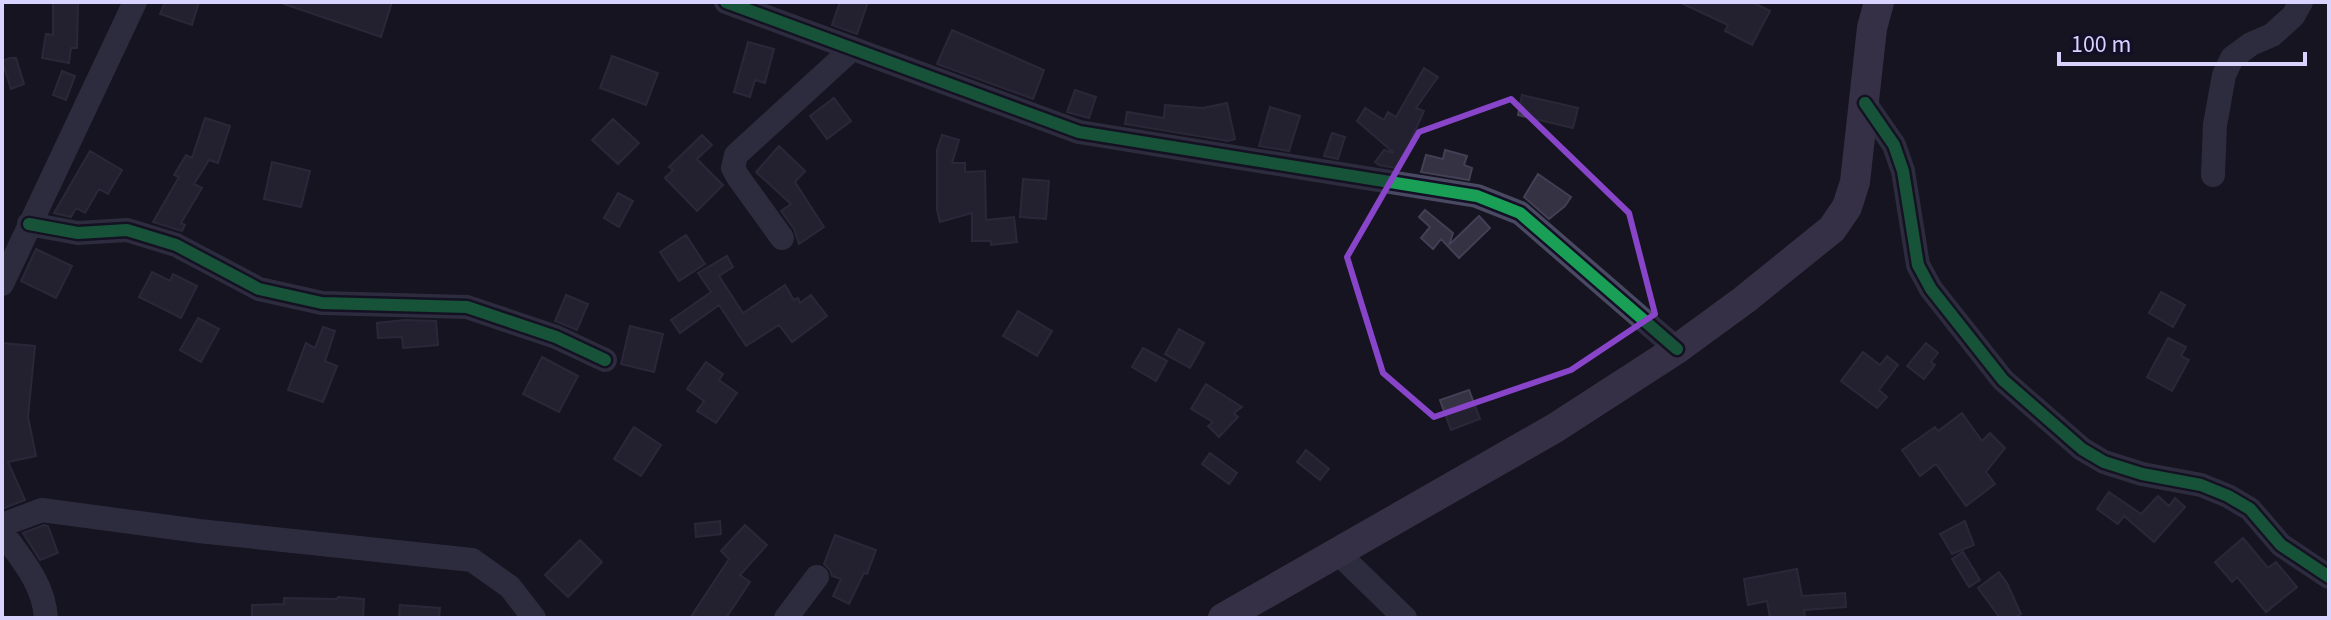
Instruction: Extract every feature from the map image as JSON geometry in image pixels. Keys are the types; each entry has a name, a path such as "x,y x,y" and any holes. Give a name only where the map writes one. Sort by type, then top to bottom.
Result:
{"main road":[{"path":"1223,618 1555,428 1677,349 1817,242 1841,219 1855,182 1872,28 1878,3"}],"street":[{"path":"2,284 135,2"},
{"path":"726,2 1079,132 1477,196 1520,213 1677,349"},
{"path":"2213,175 2215,125 2224,75 2232,58 2251,44 2272,35 2293,16 2301,2"},
{"path":"782,238 733,168 736,155 852,49"},
{"path":"1865,103 1894,145 1903,171 1918,265 1931,289 2003,380 2082,449 2104,462 2142,474 2201,485 2228,496 2250,509 2281,545 2329,577"},
{"path":"29,224 78,233 127,230 176,245 259,289 322,303 467,307 556,337 605,360"},
{"path":"2,525 42,510 199,531 472,560 510,587 534,618"},
{"path":"2,532 31,571 40,591 46,618"},
{"path":"1338,553 1405,618"},
{"path":"786,618 817,577"}],"highlighted area":[{"path":"1511,99 1629,213 1655,314 1571,370 1434,417 1383,373 1347,257 1419,132"}],"building":[{"path":"165,2 199,2 192,25 160,14"},
{"path":"284,2 392,2 381,37"},
{"path":"840,2 868,2 857,34 832,25"},
{"path":"1679,2 1752,2 1770,11 1752,45 1725,31 1728,25"},
{"path":"53,3 78,3 77,48 71,48 69,63 42,58 46,34 53,35"},
{"path":"952,30 1044,70 1033,99 937,64"},
{"path":"748,42 774,49 765,83 755,80 750,97 734,92"},
{"path":"612,56 658,73 646,105 600,88"},
{"path":"16,58 24,84 11,89 2,61"},
{"path":"1424,68 1438,77 1416,108 1424,111 1412,143 1395,168 1379,165 1375,162 1384,150 1394,153 1357,121 1365,108 1384,120 1388,112 1396,117"},
{"path":"62,71 75,76 66,100 53,95"},
{"path":"1075,90 1096,97 1089,118 1067,112"},
{"path":"1522,95 1578,108 1573,128 1518,115"},
{"path":"834,98 851,121 827,139 810,116"},
{"path":"1227,103 1235,139 1228,141 1125,124 1127,112 1164,118 1165,105 1203,108"},
{"path":"1270,107 1300,116 1289,151 1259,146"},
{"path":"205,118 230,126 218,163 209,160 194,184 202,188 181,223 185,225 182,231 153,222 179,177 174,175 186,155 192,158"},
{"path":"613,119 639,143 618,164 592,140"},
{"path":"1332,133 1345,137 1338,159 1324,156"},
{"path":"702,135 712,145 697,159 723,185 697,211 665,178 673,170 669,167"},
{"path":"942,135 959,140 952,163 965,163 965,172 985,171 986,220 1014,217 1017,242 991,245 991,241 972,241 972,213 940,222 937,210 937,150"},
{"path":"779,146 805,171 795,182 824,227 799,244 794,229 781,211 791,204 756,172"},
{"path":"1445,150 1467,156 1464,165 1472,168 1469,180 1421,172 1426,155 1443,159"},
{"path":"90,151 122,170 108,194 99,189 85,213 76,208 71,217 54,213"},
{"path":"272,162 310,171 301,207 264,199"},
{"path":"1538,174 1571,197 1549,219 1524,197"},
{"path":"1023,179 1049,181 1046,219 1020,217"},
{"path":"618,193 633,201 619,227 604,218"},
{"path":"1425,210 1453,233 1449,245 1479,216 1490,228 1459,258 1441,239 1433,249 1421,238 1430,227 1419,217"},
{"path":"686,235 705,264 679,281 660,252"},
{"path":"36,249 72,266 56,298 21,281"},
{"path":"727,256 733,267 719,276 743,313 785,285 794,300 798,298 800,303 811,295 827,316 792,342 779,325 746,346 719,305 680,333 671,320 711,292 698,273"},
{"path":"152,272 170,281 173,274 197,286 181,318 139,297"},
{"path":"2161,292 2185,305 2173,327 2149,313"},
{"path":"566,295 588,304 577,330 555,321"},
{"path":"1018,311 1052,331 1037,356 1003,336"},
{"path":"198,318 219,329 201,362 180,350"},
{"path":"436,321 438,345 403,348 402,337 378,338 377,323"},
{"path":"630,326 663,334 654,372 621,364"},
{"path":"323,327 335,331 325,361 337,366 323,402 288,390 306,343 315,348"},
{"path":"1179,329 1204,343 1190,368 1165,354"},
{"path":"2168,338 2186,347 2181,356 2189,360 2172,391 2147,377"},
{"path":"2,343 35,346 28,417 36,456 8,462 25,500 2,509"},
{"path":"1926,343 1938,353 1931,362 1935,365 1924,379 1907,366"},
{"path":"1143,348 1167,361 1156,381 1132,367"},
{"path":"1863,352 1880,365 1887,356 1898,365 1879,390 1887,397 1877,408 1841,381"},
{"path":"542,357 578,376 559,412 523,394"},
{"path":"706,362 723,374 719,380 737,393 716,423 697,411 704,401 687,389"},
{"path":"1206,384 1242,407 1234,413 1238,417 1219,437 1208,426 1213,422 1191,409"},
{"path":"1469,390 1480,419 1451,430 1440,400"},
{"path":"1962,413 1982,441 1990,433 2005,448 1986,472 1995,484 1966,506 1936,464 1920,476 1902,450 1935,427 1938,431"},
{"path":"634,427 661,445 641,476 614,459"},
{"path":"1306,450 1329,469 1320,480 1297,462"},
{"path":"1210,453 1237,473 1229,484 1202,464"},
{"path":"2109,492 2141,514 2158,496 2169,506 2175,498 2185,507 2154,542 2124,516 2118,524 2097,509"},
{"path":"720,521 721,534 696,537 695,524"},
{"path":"1965,521 1974,545 1952,554 1940,534"},
{"path":"745,525 767,545 740,575 750,582 726,618 690,618 729,559 721,551"},
{"path":"48,526 58,553 40,560 23,533"},
{"path":"835,535 876,550 867,574 864,573 849,604 833,596 841,579 832,576 824,564"},
{"path":"2243,538 2268,568 2276,562 2297,587 2266,612 2237,577 2232,582 2215,562"},
{"path":"580,540 602,562 568,597 545,575"},
{"path":"1963,552 1980,580 1969,587 1952,559"},
{"path":"1797,569 1802,596 1845,593 1846,607 1804,610 1805,618 1770,618 1767,601 1748,605 1744,579"},
{"path":"1999,572 2021,614 2013,618 2000,618 1978,588"},
{"path":"284,598 364,599 363,618 252,618 252,605 284,604"},
{"path":"400,605 440,608 439,618 399,618"}],"cycle path":[{"path":"726,2 1079,132 1477,196 1520,213 1677,349"},
{"path":"1865,103 1894,145 1903,171 1918,265 1931,289 2003,380 2082,449 2104,462 2142,474 2201,485 2228,496 2250,509 2281,545 2329,577"},
{"path":"29,224 78,233 127,230 176,245 259,289 322,303 467,307 556,337 605,360"}]}
